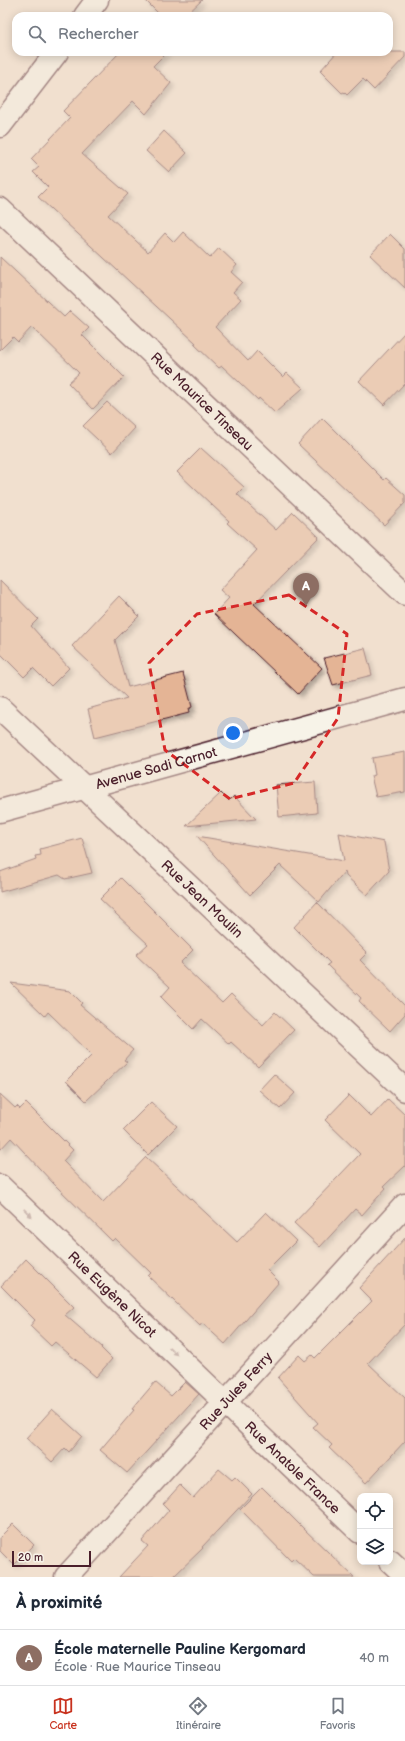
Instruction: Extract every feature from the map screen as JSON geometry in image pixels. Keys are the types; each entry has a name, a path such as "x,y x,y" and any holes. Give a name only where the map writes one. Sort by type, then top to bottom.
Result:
{"street":[{"path":"88,12 97,0"},
{"path":"0,126 54,56"},
{"name":"Rue Maurice Tinseau","path":"0,209 405,594"},
{"name":"Avenue Sadi Carnot","path":"0,811 405,699"},
{"name":"Rue Jean Moulin","path":"0,708 405,1090"},
{"name":"Rue Eugène Nicot","path":"0,1186 226,1402"},
{"name":"Rue Jules Ferry","path":"66,1577 405,1205"},
{"name":"Rue Anatole France","path":"226,1402 357,1529"},
{"path":"393,1564 405,1575"}],"highlighted area":[{"path":"289,595 347,634 338,718 294,783 230,799 165,750 149,663 197,614"}],"building":[{"path":"145,0 202,0 189,12 157,12"},
{"path":"393,52 405,52 405,57 374,90 363,79 347,95 344,92 342,93 320,71 333,56 393,56"},
{"path":"116,56 163,56 153,66 171,83 146,114 133,101 82,154 128,194 108,215 148,252 165,233 174,242 183,232 210,258 219,248 237,265 231,272 242,282 233,292 241,299 215,327 248,361 257,351 283,377 287,373 303,388 275,413 259,398 258,400 222,366 219,368 194,344 196,343 38,197 48,187 33,172 39,167 31,159 70,118 63,111"},
{"path":"164,131 187,153 169,172 146,151"},
{"path":"390,234 405,249 405,288 370,255"},
{"path":"0,257 64,317 70,311 89,328 82,335 124,377 93,409 68,383 79,373 32,327 18,342 13,337 0,350"},
{"path":"405,332 405,383 384,405 359,381"},
{"path":"107,402 135,428 112,453 83,426"},
{"path":"322,418 384,480 386,478 405,495 405,503 384,525 298,444"},
{"path":"201,448 244,487 237,494 276,530 293,512 319,537 254,604 322,668 298,694 214,614 229,598 220,590 257,550 227,523 229,521 177,472"},
{"path":"0,580 38,619 31,626 69,668 51,686 33,668 24,677 0,653"},
{"path":"119,596 139,616 115,640 128,687 183,673 192,707 188,709 189,713 95,737 88,709 127,698 72,646"},
{"path":"365,648 372,675 333,685 324,658"},
{"path":"405,752 405,792 376,797 371,776 375,775 372,758"},
{"path":"315,782 317,813 279,817 276,785"},
{"path":"221,793 229,801 234,796 256,819 186,826"},
{"path":"339,833 384,842 389,871 367,895 346,876 345,871 319,902 280,865 250,895 197,836 344,861"},
{"path":"82,838 92,873 65,879 59,875 0,892 0,872 36,859 35,856 41,855 40,849"},
{"path":"121,878 193,950 180,963 222,1003 231,994 263,1025 275,1012 294,1030 258,1067 231,1042 229,1044 202,1019 193,1029 161,997 170,987 136,955 148,944 100,899"},
{"path":"317,902 367,953 360,960 405,1006 405,1014 390,1031 359,1001 361,998 327,965 330,963 294,927"},
{"path":"11,983 70,991 82,1003 80,1005 133,1050 124,1060 127,1062 86,1101 66,1081 92,1055 48,1012 45,1016"},
{"path":"274,1074 295,1093 280,1109 259,1090"},
{"path":"0,1094 15,1108 17,1106 20,1109 26,1103 73,1150 63,1161 103,1202 146,1157 237,1242 266,1212 296,1241 267,1270 279,1282 225,1344 202,1323 200,1326 148,1276 151,1273 115,1238 112,1241 54,1184 11,1138 0,1150"},
{"path":"349,1095 371,1117 388,1099 405,1115 405,1166 384,1186 386,1188 362,1215 355,1209 320,1247 294,1223 360,1154 325,1120"},
{"path":"151,1102 177,1126 148,1155 123,1130"},
{"path":"405,1238 405,1324 368,1363 405,1398 405,1441 366,1483 329,1448 332,1445 313,1427 318,1423 278,1378 299,1355 305,1361 312,1355 315,1358 372,1301 359,1288"},
{"path":"26,1259 74,1307 65,1315 102,1347 101,1348 112,1359 96,1377 55,1342 51,1346 30,1326 35,1320 1,1286"},
{"path":"155,1382 171,1396 185,1382 199,1394 127,1473 100,1450 134,1410 132,1409"},
{"path":"52,1409 82,1436 69,1452 65,1448 52,1462 26,1438"},
{"path":"219,1469 232,1480 235,1477 252,1494 202,1547 203,1548 173,1577 119,1577 148,1546 142,1541 169,1510 163,1504 180,1485 193,1498"},
{"path":"262,1487 354,1577 314,1577 294,1558 291,1561 240,1509"},
{"path":"13,1524 34,1545 14,1565 0,1551 0,1537"}],"place":[{"name":"École maternelle Pauline Kergomard","path":"306,606"}]}
